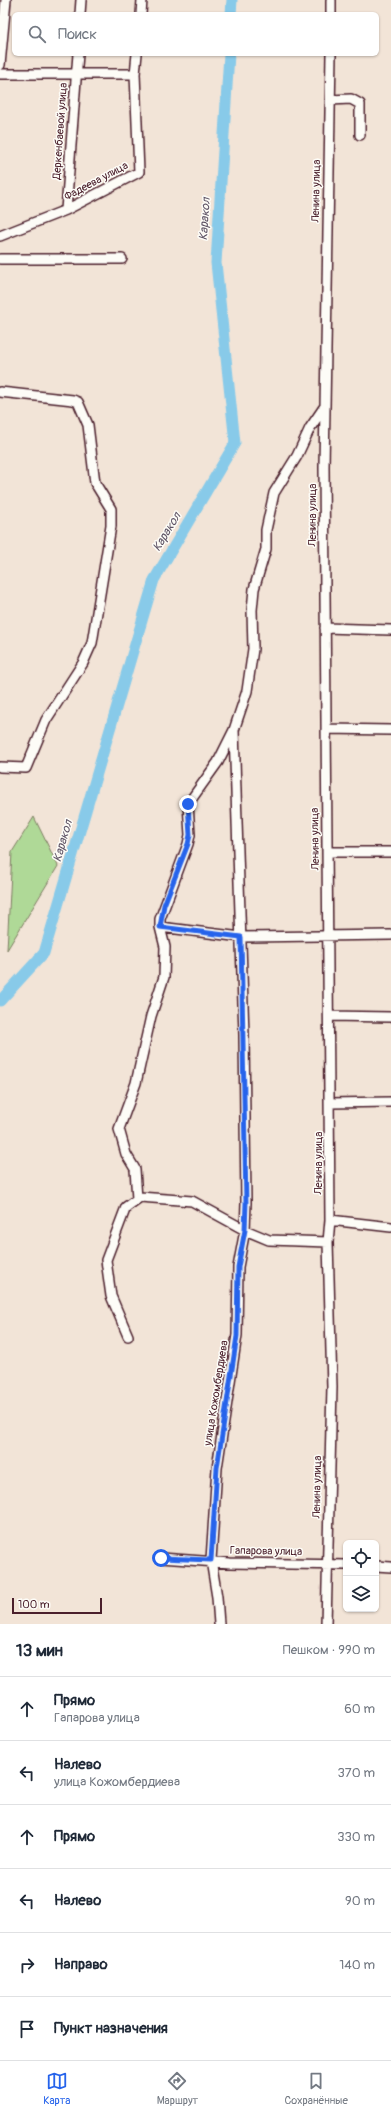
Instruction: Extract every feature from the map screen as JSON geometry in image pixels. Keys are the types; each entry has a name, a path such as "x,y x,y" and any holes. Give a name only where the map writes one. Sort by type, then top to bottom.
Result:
{"street":[{"path":"0,65 2,23 6,0"},
{"path":"80,12 81,0"},
{"path":"141,12 142,0"},
{"path":"331,0 331,12"},
{"name":"Деркенбаевой улица","path":"66,210 78,56"},
{"name":"Фадеева улица","path":"0,236 66,210 139,172 135,74 137,56"},
{"name":"Ленина улица","path":"326,1624 332,1387 328,1242 330,1220 330,1103 325,628 325,406 331,56"},
{"path":"0,74 135,74"},
{"path":"330,100 351,99 360,104 360,135"},
{"path":"0,260 122,260"},
{"path":"0,392 73,400 78,402 88,425 95,483 110,509 111,520 92,643 83,663 46,720 26,768 0,767"},
{"path":"137,1199 135,1169 126,1154 119,1129 136,1083 151,1016 164,977 165,947 160,927 164,905 188,844 190,835 188,804 218,762 234,730 247,691 251,671 254,596 260,564 266,549 266,530 274,493 297,456 310,428 325,406"},
{"path":"325,628 391,630"},
{"path":"326,729 391,730"},
{"name":"улица Кожомбердиева","path":"219,1624 218,1597 211,1560 217,1468 237,1336 238,1267 245,1230 246,1144 234,730"},
{"path":"328,852 391,852"},
{"path":"160,927 241,937 391,935"},
{"path":"329,1016 391,1017"},
{"path":"330,1103 391,1102"},
{"path":"128,1336 111,1296 106,1260 126,1207 140,1197 192,1201 245,1230 269,1240 328,1242"},
{"path":"330,1220 391,1227"},
{"name":"Гапарова улица","path":"161,1558 211,1560 230,1563 343,1565"},
{"path":"379,1566 391,1566"}],"green space":[{"path":"34,817 58,866 7,950 12,852"}],"waterway":[{"name":"Каракол","path":"231,12 232,0"},
{"name":"Каракол","path":"0,1001 44,953 154,580 235,443 216,263 229,56"}],"route":[{"path":"161,1558 211,1560 217,1468 237,1336 238,1267 245,1230 246,1203 241,937 160,927 160,918 164,905 188,844 190,835 187,809 188,804"}]}
